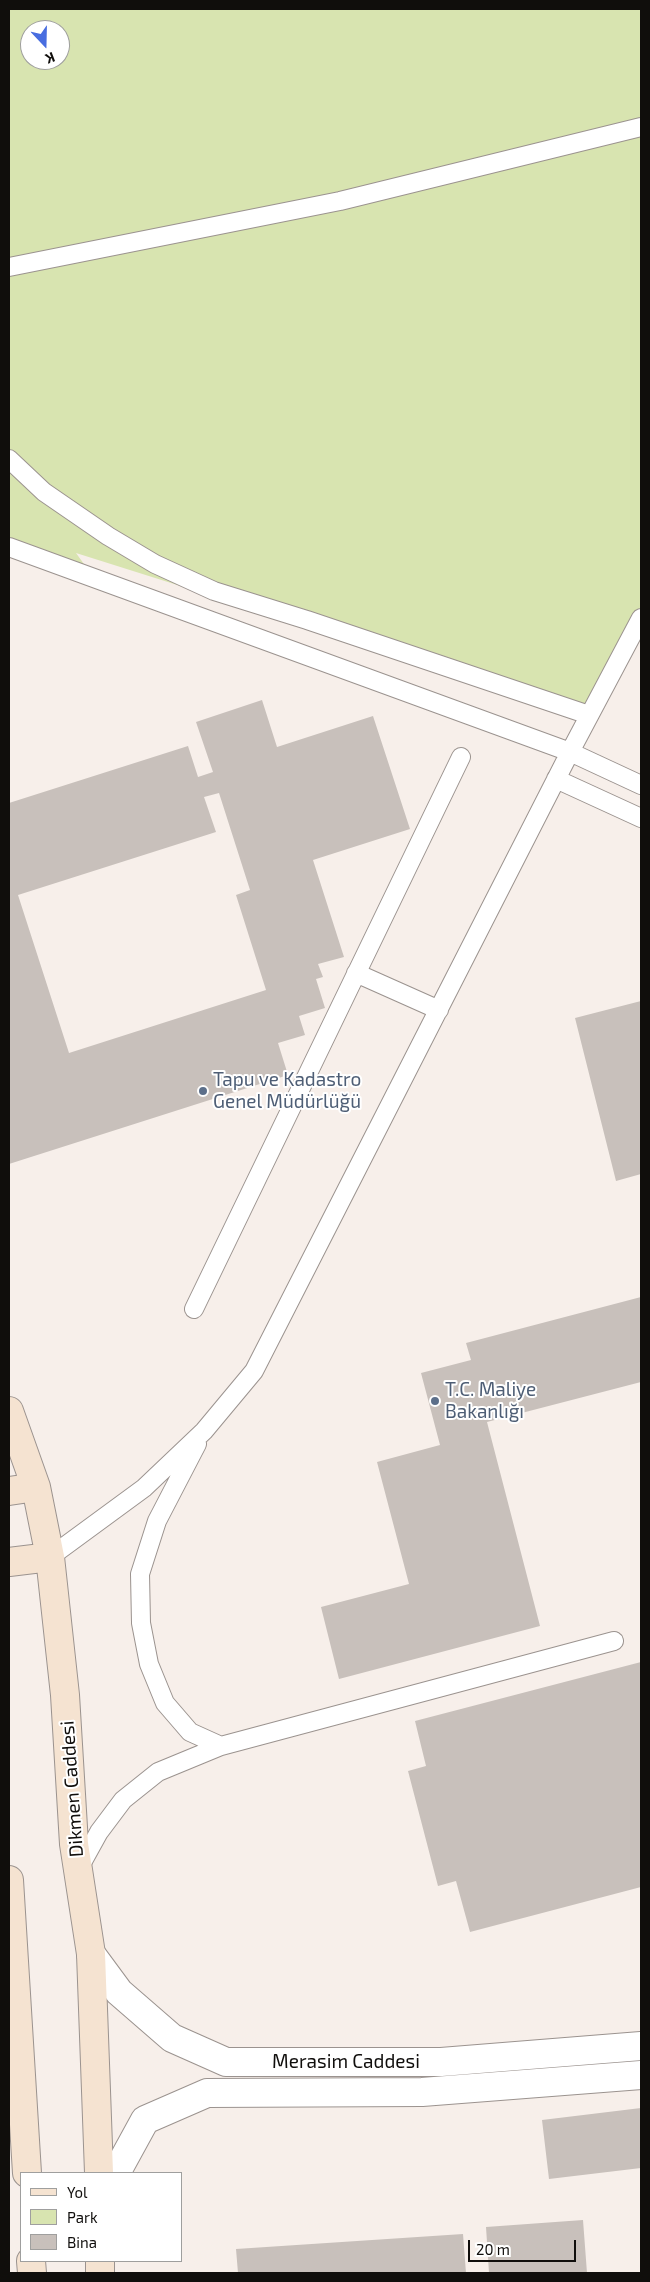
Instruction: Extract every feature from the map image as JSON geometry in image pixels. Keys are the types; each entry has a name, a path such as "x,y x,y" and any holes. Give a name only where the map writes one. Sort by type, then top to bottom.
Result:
{"main road":[{"name":"Dikmen Caddesi","path":"9,1411 36,1487 50,1557 65,1695 74,1844 92,1954 99,2172"},
{"path":"9,1491 36,1487"},
{"path":"9,1562 50,1557"},
{"path":"9,1880 27,2172"}],"street":[{"name":"Merasim Caddesi","path":"92,1954 120,1992 172,2038 226,2062 441,2062 641,2046"},
{"name":"Merasim Caddesi","path":"117,2172 145,2120 207,2093 422,2092 641,2075"}],"lane":[{"path":"9,268 340,201 641,128"},
{"path":"9,459 44,492 108,536 155,564 214,591 325,626 589,715"},
{"path":"9,547 570,752 641,785"},
{"path":"50,1557 144,1488 204,1431 254,1371 556,779 641,618"},
{"path":"194,1308 461,757"},
{"path":"556,779 641,818"},
{"path":"356,973 439,1010"},
{"path":"204,1431 157,1520 140,1574 140,1623 149,1664 165,1703 190,1732 221,1746"},
{"path":"78,1870 99,1832 123,1800 158,1772 221,1746 614,1641"}],"green space":[{"path":"9,9 641,9 641,619 589,715 76,553 94,578 9,547"}],"building":[{"path":"262,700 277,747 373,716 410,829 313,860 344,957 318,964 323,977 316,979 325,1008 299,1016 305,1035 278,1043 288,1075 9,1164 9,803 188,746 198,777 213,772 196,722","holes":["219,793 250,890 236,895 266,990 69,1053 18,895 216,832 204,797"]},
{"path":"641,1001 641,1174 616,1181 575,1018"},
{"path":"641,1297 641,1382 487,1422 540,1626 339,1679 321,1607 409,1584 377,1462 440,1445 421,1373 471,1360 466,1343"},
{"path":"641,1662 641,1887 470,1932 456,1881 438,1886 408,1771 426,1766 415,1721"},
{"path":"641,2108 641,2168 549,2179 542,2120"},
{"path":"583,2220 587,2273 489,2273 486,2227"},
{"path":"463,2234 466,2273 238,2273 236,2249"}],"place":[{"name":"Tapu ve Kadastro Genel Müdürlüğü","path":"203,1091"},
{"name":"T.C. Maliye Bakanlığı","path":"435,1401"}]}
